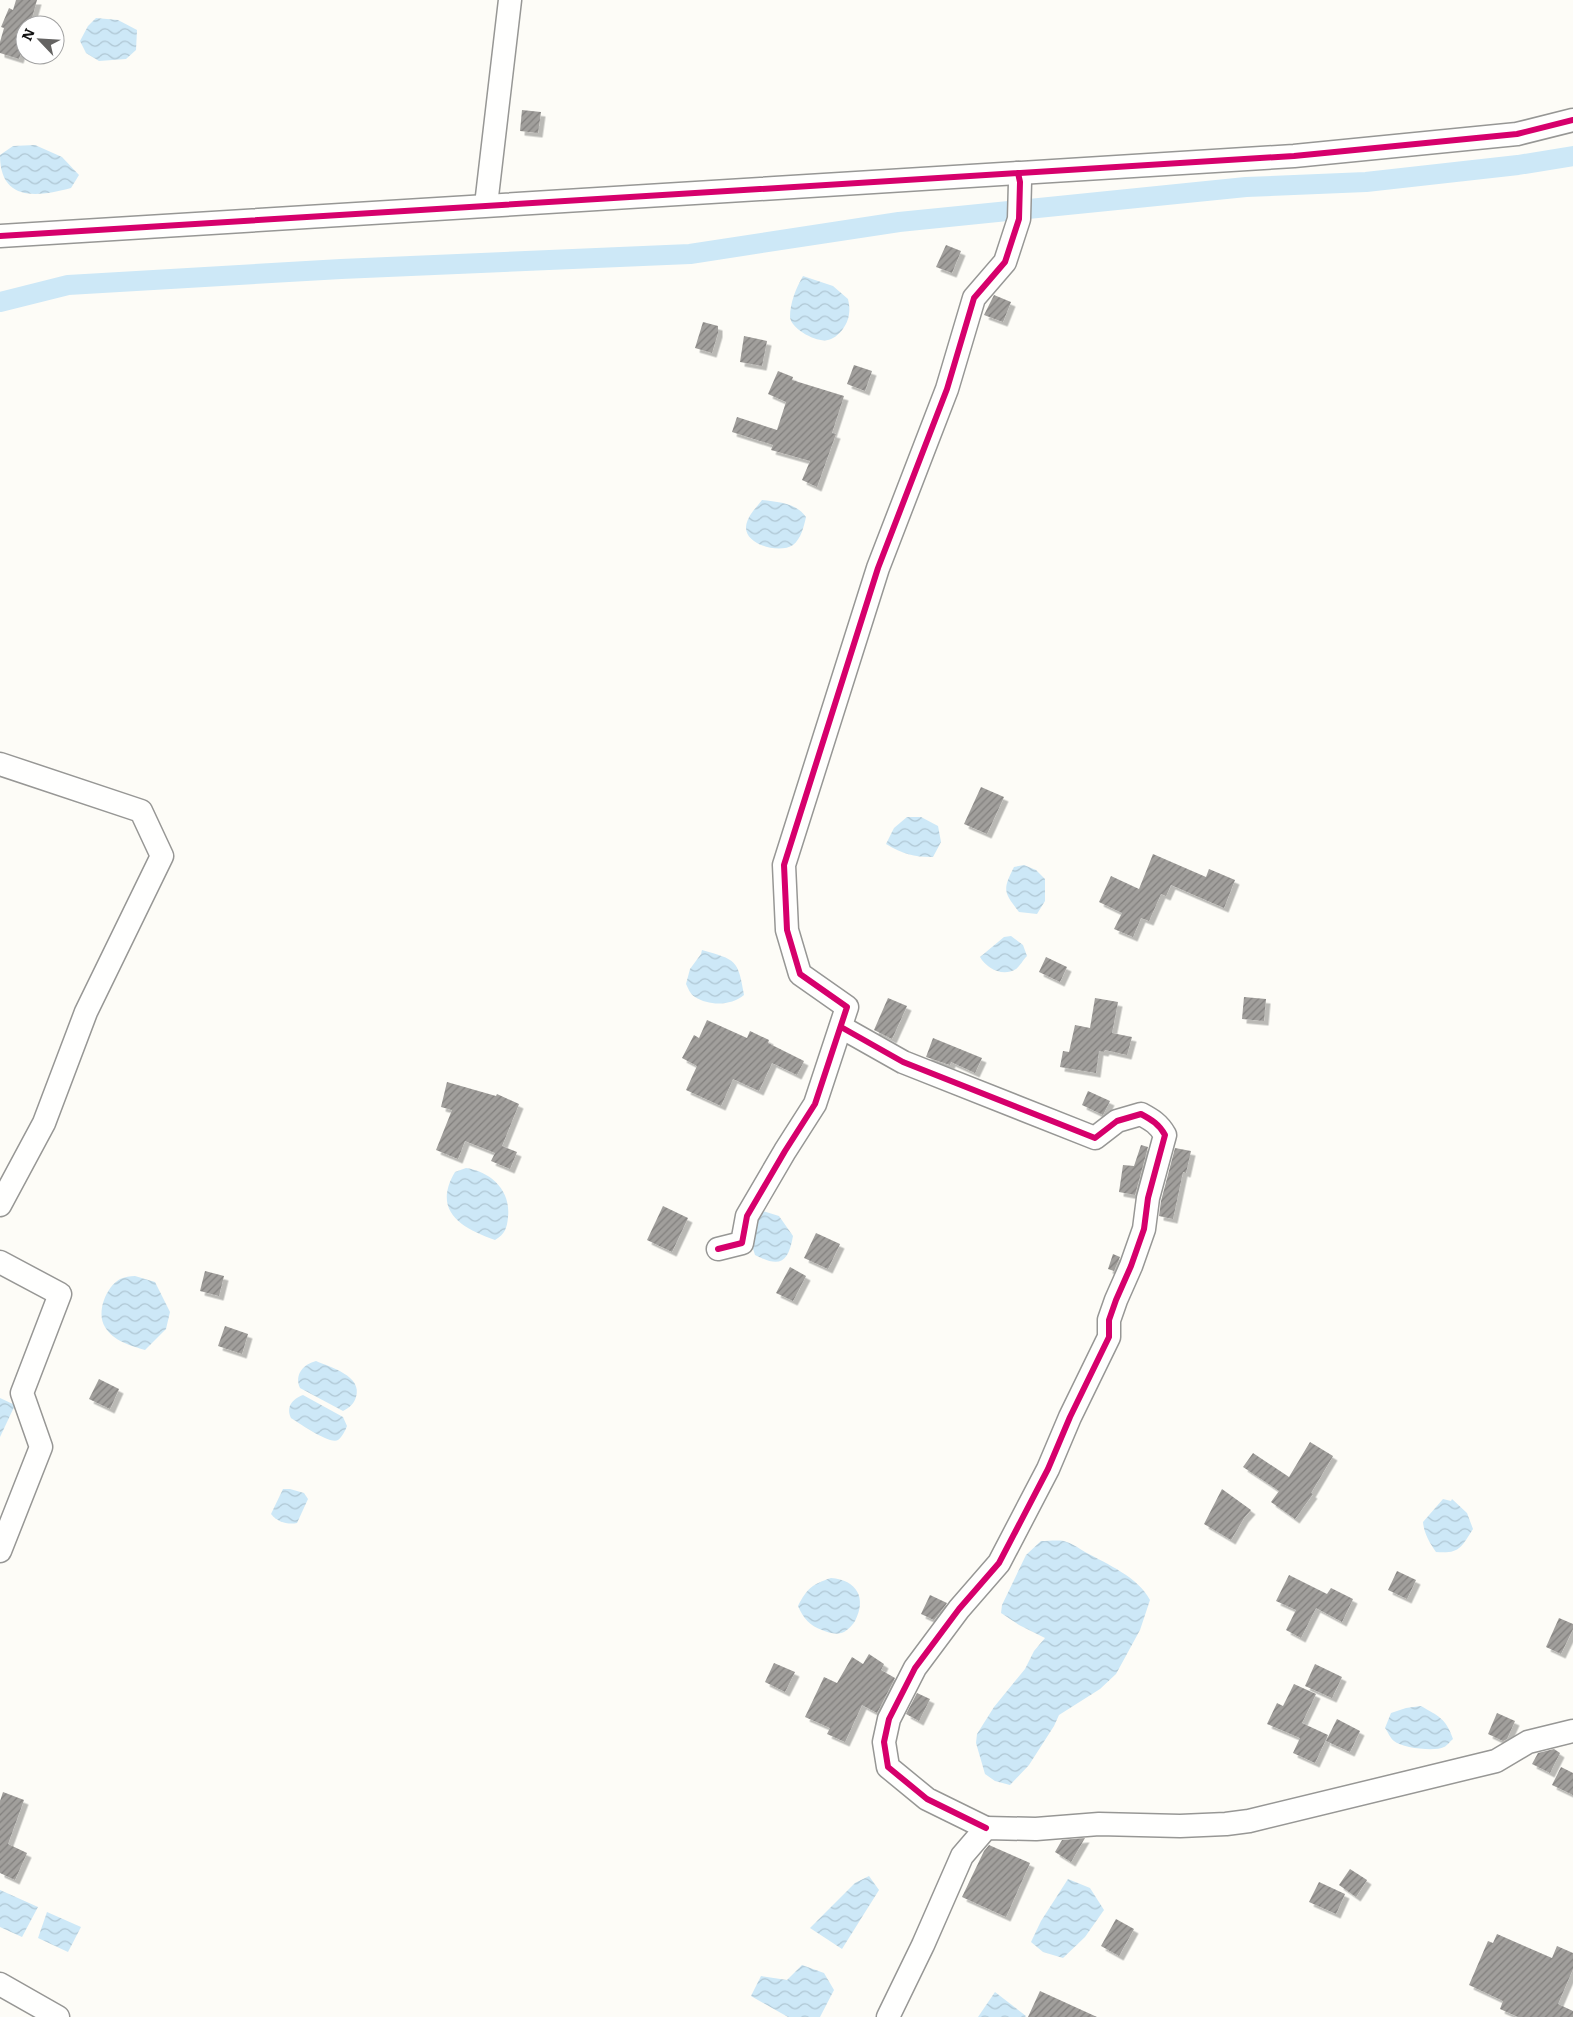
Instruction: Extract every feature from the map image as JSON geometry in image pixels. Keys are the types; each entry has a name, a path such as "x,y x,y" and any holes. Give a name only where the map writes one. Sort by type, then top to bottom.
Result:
{"street":[{"path":"486,205 510,0"},
{"path":"0,236 486,205 1019,178 1294,156 1517,134 1573,120"},
{"path":"718,1250 742,1243 747,1216 784,1151 815,1104 848,1007 800,974 787,930 784,865 878,568 947,389 974,298 1005,262 1019,219 1019,178"},
{"path":"0,764 141,811 162,856 86,1012 44,1123 0,1205"},
{"path":"841,1027 903,1062 1096,1138 1117,1120 1141,1114 1154,1120 1165,1135 1148,1198 1144,1229 1109,1320 1109,1337 1048,1469 999,1563 959,1609 915,1668 886,1729 884,1742 888,1767 927,1799 986,1828 1036,1829 1099,1824 1180,1826 1226,1824 1249,1821 1496,1761 1528,1742 1573,1731"},
{"path":"0,1262 60,1294 22,1393 41,1447 0,1551"},
{"path":"888,2017 923,1945 962,1856 986,1828"},
{"path":"0,1984 58,2017"}],"water":[{"path":"96,18 118,20 137,30 136,50 126,59 99,61 86,53 80,41 88,26"},
{"path":"35,145 62,157 79,175 71,188 34,194 14,188 6,181 0,155 13,146"},
{"path":"803,276 833,286 848,299 849,311 847,322 839,334 832,339 823,340 811,337 791,322 792,301"},
{"path":"762,500 792,506 806,517 800,536 793,545 780,549 772,548 751,539 746,527 748,519"},
{"path":"907,817 921,817 938,826 941,842 933,857 908,854 886,844 894,828"},
{"path":"1024,865 1036,870 1045,879 1045,901 1037,914 1019,912 1006,891 1014,867"},
{"path":"1011,936 1023,945 1027,956 1016,969 1006,972 996,971 980,957 1004,937"},
{"path":"702,950 722,956 734,963 740,974 744,995 739,999 720,1004 701,1000 689,991 686,984 690,969"},
{"path":"466,1168 491,1178 503,1191 508,1207 507,1224 503,1233 495,1240 471,1230 461,1223 449,1207 447,1197 455,1172"},
{"path":"760,1210 779,1216 793,1236 785,1257 777,1262 755,1255 749,1236"},
{"path":"135,1276 155,1282 170,1312 166,1329 145,1350 134,1347 113,1336 108,1332 102,1321 102,1307 110,1288 120,1279"},
{"path":"316,1361 337,1369 355,1383 356,1397 353,1404 347,1409 343,1411 300,1388 298,1378 301,1370"},
{"path":"303,1395 343,1417 347,1426 338,1440 334,1441 322,1437 291,1418 289,1410 291,1404"},
{"path":"0,1398 15,1405 0,1437"},
{"path":"283,1489 304,1493 308,1499 297,1523 283,1522 271,1514"},
{"path":"1443,1499 1451,1501 1452,1499 1467,1513 1473,1529 1462,1545 1455,1551 1436,1552 1427,1537 1423,1522"},
{"path":"1041,1541 1064,1541 1112,1566 1138,1584 1150,1600 1140,1630 1116,1674 1100,1689 1059,1715 1029,1765 1010,1785 995,1781 985,1774 976,1743 977,1734 994,1707 1025,1669 1034,1651 1045,1638 1019,1625 1001,1613 1002,1605 1026,1555"},
{"path":"831,1578 840,1579 853,1586 860,1598 855,1621 851,1627 839,1634 810,1624 798,1606 804,1595 811,1588"},
{"path":"1421,1706 1441,1718 1447,1726 1453,1739 1445,1746 1426,1749 1404,1746 1393,1740 1385,1728 1391,1713"},
{"path":"869,1876 879,1890 842,1949 810,1928 855,1883"},
{"path":"1068,1879 1090,1888 1104,1910 1085,1937 1063,1958 1043,1952 1031,1942 1041,1921"},
{"path":"0,1890 38,1907 22,1937 0,1927"},
{"path":"47,1912 81,1927 68,1952 38,1938"},
{"path":"802,1965 824,1973 834,1990 820,2017 788,2017 751,1996 761,1976 787,1980"},
{"path":"995,1992 1026,2016 978,2017"}],"building":[{"path":"16,0 37,0 33,15 15,15 15,58 0,53 0,42 4,28 1,27 9,8 13,10"},
{"path":"522,110 541,112 538,133 520,131"},
{"path":"946,245 961,251 952,273 936,267"},
{"path":"994,295 1011,302 1003,322 984,315"},
{"path":"703,322 718,326 718,333 712,353 695,348"},
{"path":"744,336 767,341 762,366 740,362"},
{"path":"854,365 872,371 865,391 847,384"},
{"path":"778,371 793,377 792,380 844,396 832,433 836,434 817,487 802,480 810,461 771,450 773,445 732,432 737,417 777,430 786,402 768,394"},
{"path":"981,787 1004,797 987,834 964,824"},
{"path":"1153,854 1206,877 1209,869 1235,880 1224,908 1171,885 1166,896 1161,894 1149,921 1141,918 1133,937 1114,929 1122,913 1099,902 1111,876 1139,889"},
{"path":"1046,957 1067,967 1060,982 1039,972"},
{"path":"1244,997 1266,999 1264,1021 1242,1019"},
{"path":"888,998 907,1006 892,1039 874,1030"},
{"path":"1095,998 1118,1002 1112,1033 1132,1037 1127,1055 1105,1050 1104,1052 1099,1051 1096,1073 1060,1067 1063,1051 1069,1052 1075,1025 1090,1028"},
{"path":"707,1020 747,1038 750,1031 769,1040 768,1043 804,1061 797,1075 772,1063 759,1091 733,1079 721,1106 686,1090 697,1066 682,1058 694,1035 699,1038"},
{"path":"933,1038 982,1058 975,1073 951,1062 950,1065 926,1057"},
{"path":"447,1082 496,1096 497,1094 519,1104 502,1146 517,1152 510,1169 491,1161 495,1153 465,1141 458,1159 436,1150 452,1110 441,1107"},
{"path":"1088,1091 1110,1101 1103,1115 1082,1105"},
{"path":"1141,1145 1148,1147 1135,1195 1119,1192 1123,1165 1134,1166"},
{"path":"1175,1148 1191,1151 1186,1173 1183,1172 1173,1219 1159,1216"},
{"path":"663,1206 688,1218 672,1252 647,1240"},
{"path":"816,1233 840,1244 828,1269 804,1258"},
{"path":"1113,1254 1120,1257 1114,1271 1108,1269"},
{"path":"790,1267 806,1276 793,1301 776,1293"},
{"path":"205,1271 224,1276 219,1296 200,1291"},
{"path":"225,1326 248,1334 242,1354 218,1346"},
{"path":"99,1379 119,1389 110,1409 89,1399"},
{"path":"1310,1442 1333,1456 1311,1493 1313,1494 1295,1519 1271,1502 1279,1491 1243,1467 1253,1453 1289,1477"},
{"path":"1222,1489 1251,1510 1231,1540 1204,1524"},
{"path":"1397,1571 1416,1580 1407,1599 1388,1590"},
{"path":"1289,1575 1327,1594 1331,1588 1353,1599 1342,1622 1316,1608 1301,1638 1286,1630 1296,1610 1276,1601"},
{"path":"930,1595 947,1603 934,1620 921,1614"},
{"path":"1559,1618 1573,1624 1573,1629 1561,1654 1546,1647"},
{"path":"869,1654 884,1664 881,1670 895,1678 877,1713 862,1705 845,1742 827,1734 830,1728 805,1717 824,1677 837,1683 852,1657 863,1664"},
{"path":"774,1663 795,1672 785,1692 765,1682"},
{"path":"1315,1664 1342,1677 1332,1698 1305,1686"},
{"path":"1294,1684 1316,1694 1302,1723 1328,1735 1315,1763 1293,1753 1300,1738 1267,1724 1277,1703 1283,1706"},
{"path":"917,1693 930,1699 919,1721 906,1714"},
{"path":"1497,1713 1515,1721 1507,1739 1503,1741 1488,1734"},
{"path":"1337,1719 1360,1731 1350,1752 1326,1741"},
{"path":"1554,1749 1560,1753 1550,1773 1532,1764 1538,1753"},
{"path":"1561,1767 1573,1773 1573,1795 1552,1785"},
{"path":"3,1792 24,1800 8,1844 27,1853 15,1880 0,1873 0,1801"},
{"path":"1085,1838 1071,1862 1055,1852 1062,1840"},
{"path":"989,1845 1030,1863 1006,1917 962,1897 984,1851"},
{"path":"1350,1869 1367,1880 1356,1897 1339,1885"},
{"path":"1319,1882 1345,1894 1336,1914 1309,1902"},
{"path":"1116,1919 1134,1929 1119,1956 1101,1946"},
{"path":"1497,1934 1552,1958 1557,1946 1573,1953 1573,1969 1558,2004 1573,2011 1573,2017 1518,2017 1500,2009 1503,2001 1469,1985 1488,1941 1493,1943"},
{"path":"1040,1991 1097,2017 1028,2017"}],"waterway":[{"path":"0,302 68,285 341,269 690,254 899,222 1246,187 1366,182 1518,165 1573,156"}],"cycle path":[{"path":"0,236 1294,156 1517,134 1573,120"},
{"path":"718,1249 742,1243 747,1216 815,1104 847,1007 800,974 787,930 784,865 878,568 947,389 974,298 1005,262 1019,219 1020,182 1018,173"},
{"path":"841,1027 903,1062 1095,1138 1117,1121 1141,1114 1155,1123 1165,1135 1148,1198 1144,1229 1109,1320 1109,1337 1070,1417 1048,1469 999,1563 959,1609 915,1668 889,1719 884,1742 888,1767 927,1799 986,1828"}]}
